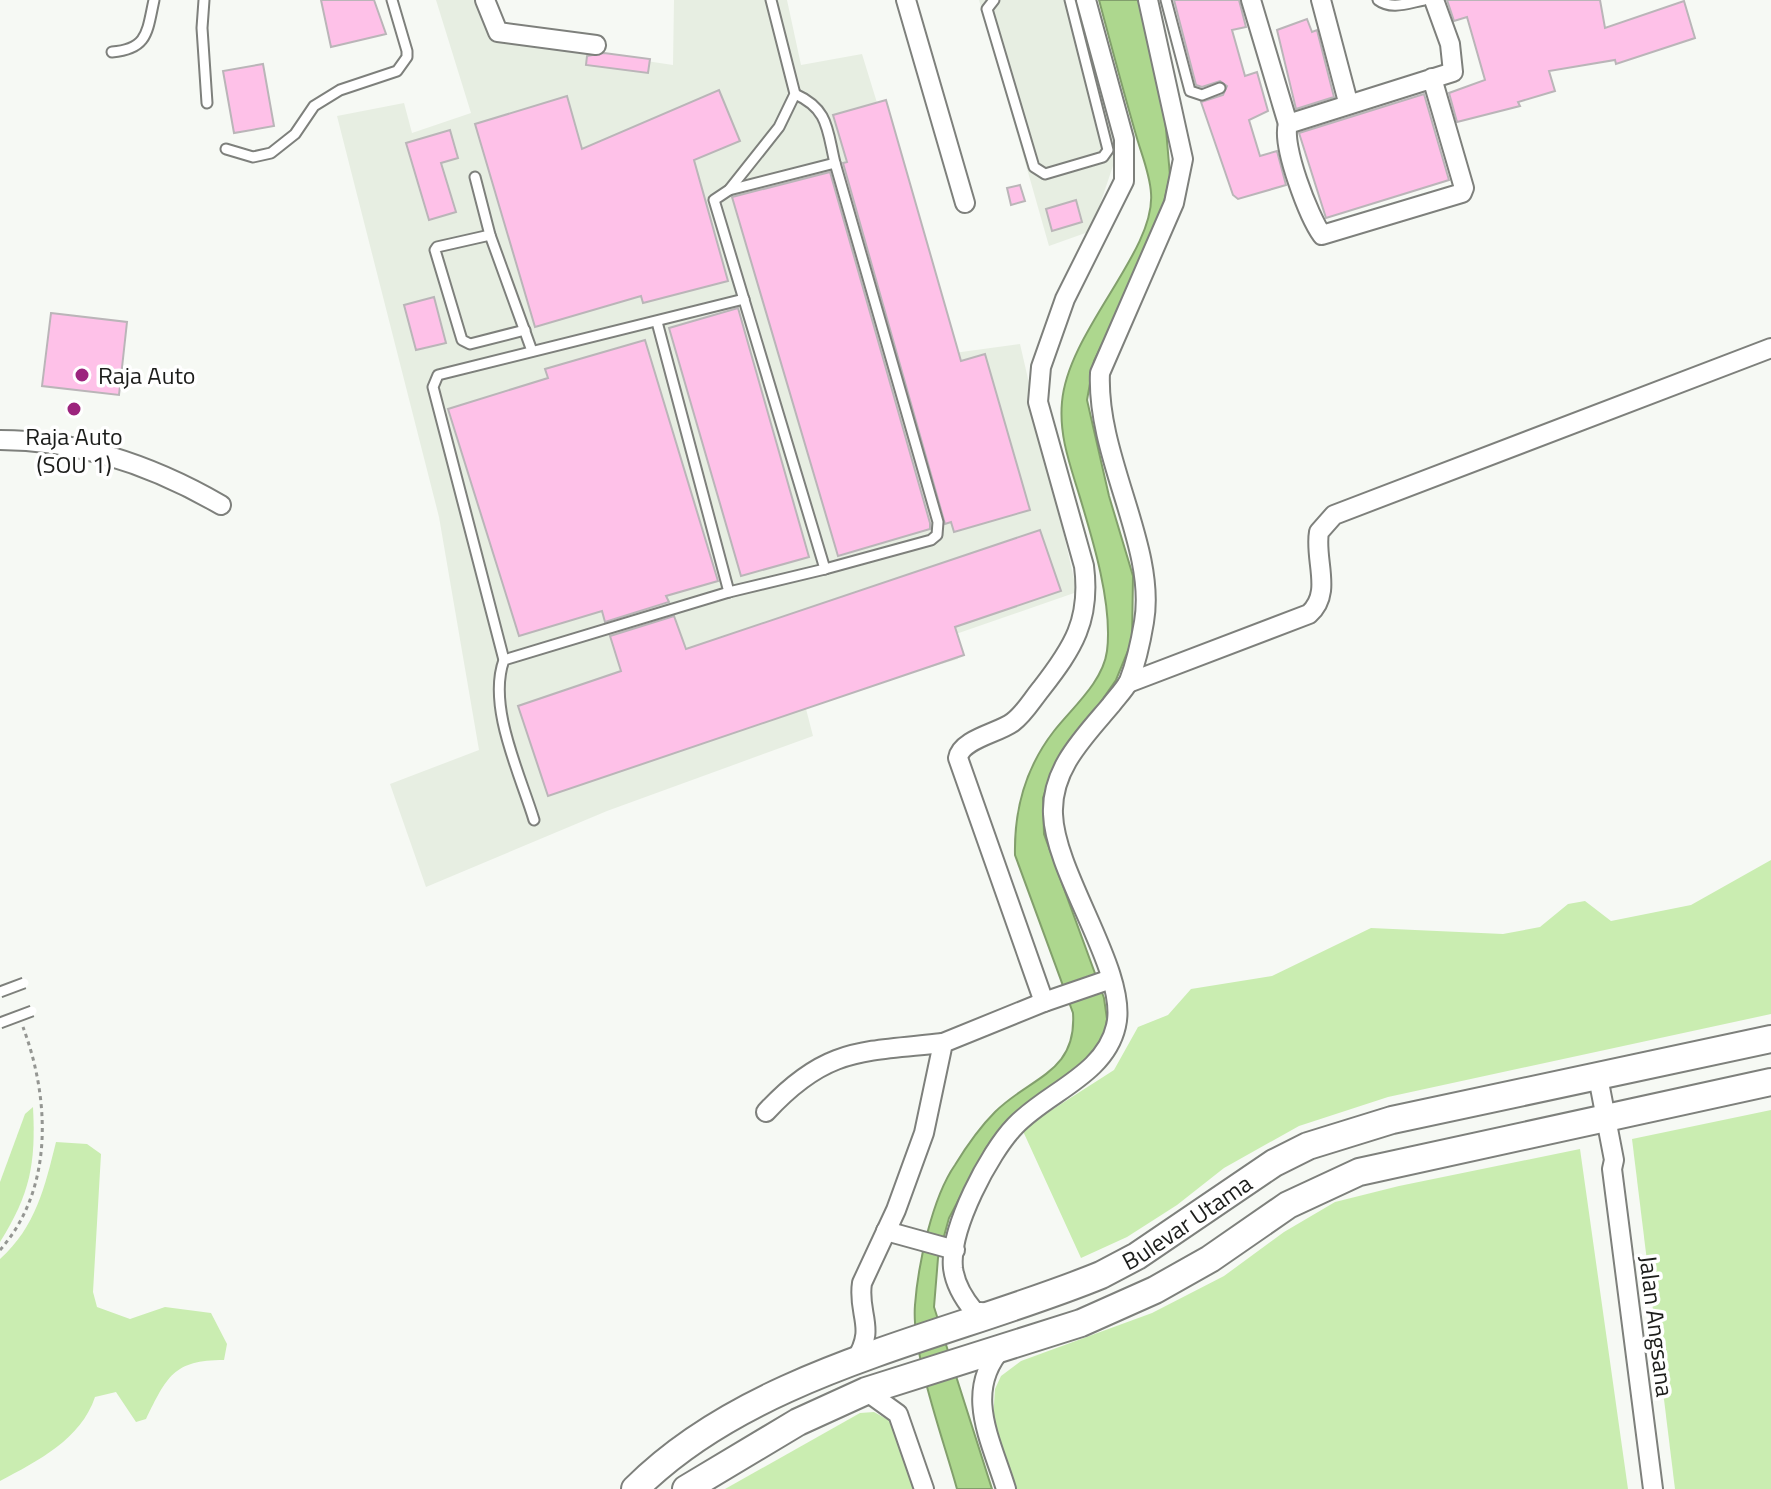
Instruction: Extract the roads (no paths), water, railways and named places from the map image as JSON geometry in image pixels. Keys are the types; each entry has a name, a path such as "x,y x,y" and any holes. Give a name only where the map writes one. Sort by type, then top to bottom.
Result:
{"main road":[{"name":"Bulevar Utama","path":"635,1489 661,1464 703,1434 855,1361 1101,1275 1188,1223 1248,1180 1308,1146 1392,1120 1771,1039"},
{"name":"Bulevar Utama","path":"683,1489 784,1430 866,1391 974,1354 1081,1323 1155,1290 1210,1259 1288,1205 1359,1172 1606,1124 1771,1082"},
{"path":"1188,1223 1210,1259"},
{"path":"661,1464 683,1489"}],"street":[{"path":"485,0 492,24 498,32 596,45"},
{"path":"906,0 965,203"},
{"path":"1044,1002 958,758 963,747 1008,725 1024,710 1070,647 1088,594 1084,566 1038,392 1041,367 1065,299 1124,181 1124,139 1086,0"},
{"path":"992,1314 974,1311 962,1296 949,1249 998,1146 1017,1123 1083,1074 1111,1045 1117,1022 1106,981 1057,843 1054,788 1070,755 1128,683 1144,620 1141,563 1104,433 1099,401 1100,373 1174,203 1183,159 1148,0"},
{"path":"1251,0 1288,124 1284,135 1289,152 1322,235 1456,197 1464,188 1432,78"},
{"path":"1321,0 1348,102"},
{"path":"1288,124 1348,102 1453,72 1455,67 1434,0"},
{"path":"1128,683 1309,614 1319,605 1322,594 1319,532 1334,515 1771,348"},
{"path":"0,440 45,442 95,450 147,467 221,505"},
{"path":"766,1112 793,1083 835,1058 941,1052 1044,1002 1106,981"},
{"path":"855,1361 863,1349 869,1327 860,1295 862,1283 924,1133 941,1052"},
{"name":"Jalan Angsana","path":"1598,1077 1653,1489"},
{"path":"886,1231 949,1249"},
{"path":"1004,1346 989,1363 981,1387 983,1412 1006,1489"},
{"path":"866,1391 898,1414 924,1489"}],"lane":[{"path":"112,52 132,51 141,43 154,0"},
{"path":"204,0 202,28 207,103"},
{"path":"226,149 253,157 271,153 295,134 314,106 340,90 397,71 407,57 407,51 392,0"},
{"path":"771,0 795,94 779,127 729,190 714,200 825,569"},
{"path":"994,0 987,9 991,23 1034,167 1045,174 1103,157 1108,150 1070,0"},
{"path":"1166,0 1190,91 1202,95 1220,88"},
{"path":"1378,0 1385,5 1397,5 1424,0"},
{"path":"504,660 729,592 931,540 937,535 938,522 825,120 816,103 795,94"},
{"path":"729,190 835,163"},
{"path":"475,177 490,235 532,351"},
{"path":"490,235 435,250 462,340 470,344 525,330"},
{"path":"534,820 497,700 497,677 504,660 433,387 438,375 444,372 744,299"},
{"path":"657,322 729,592"},
{"path":"0,992 24,983"},
{"path":"0,1023 32,1011"}],"place":[{"name":"Raja Auto","path":"82,375"},
{"name":"Raja Auto (SOU 1)","path":"74,409"}]}
